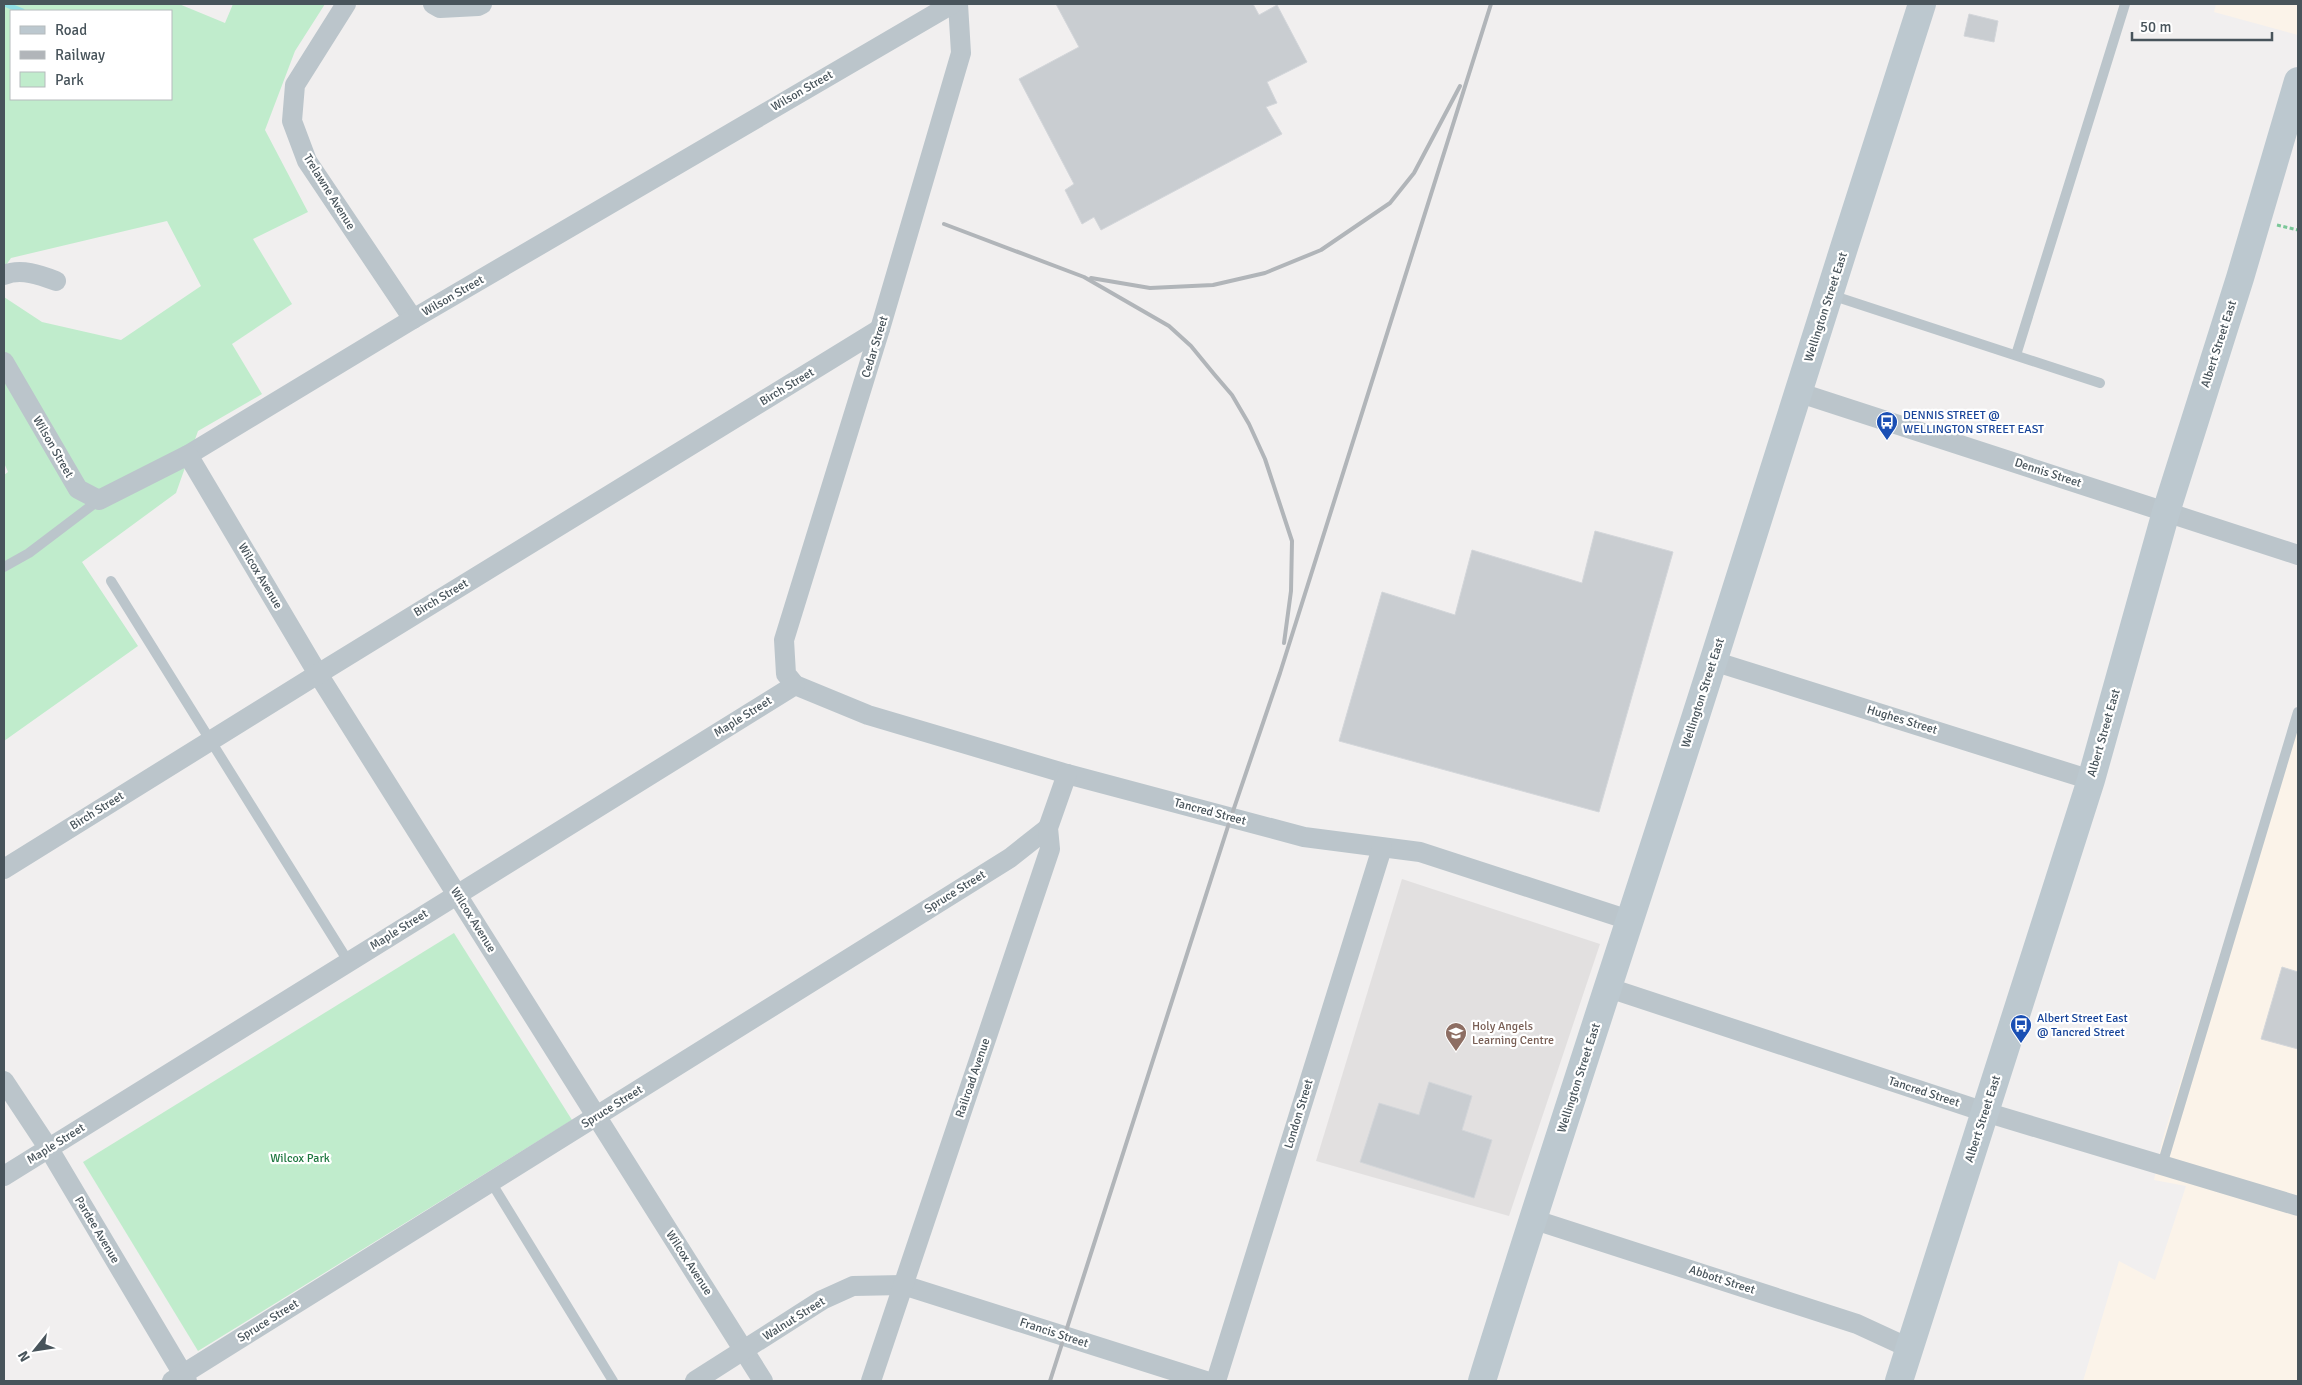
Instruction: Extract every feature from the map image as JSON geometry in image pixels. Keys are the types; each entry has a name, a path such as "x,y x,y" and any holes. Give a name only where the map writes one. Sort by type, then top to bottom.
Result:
{"main road":[{"name":"Wellington Street East","path":"1482,1381 1532,1219 1609,988 1797,392 1831,295 1922,4"},
{"name":"Albert Street East","path":"1899,1381 2090,780 2166,512 2240,278 2298,81"}],"street":[{"name":"Trelawne Avenue","path":"346,4 295,85 292,121 307,161 414,319"},
{"path":"433,4 440,8 478,6 482,4"},
{"name":"Wilson Street","path":"4,362 78,489 98,500 188,455 414,319 952,4"},
{"name":"Cedar Street","path":"795,685 786,674 784,640 880,329 961,52 958,4"},
{"path":"4,275 10,272 36,274 56,282"},
{"name":"Birch Street","path":"4,869 880,329"},
{"name":"Dennis Street","path":"1797,392 2298,555"},
{"name":"Wilcox Avenue","path":"188,455 318,674 595,1117 763,1381"},
{"name":"Hughes Street","path":"1713,661 2090,780"},
{"name":"Tancred Street","path":"795,685 868,715 1067,774 1304,837 1420,852 1629,920"},
{"name":"Maple Street","path":"4,1176 795,685"},
{"name":"Railroad Avenue","path":"871,1381 1050,849 1048,828 1067,774"},
{"name":"Spruce Street","path":"181,1379 491,1182 1010,858 1048,828"},
{"name":"London Street","path":"1216,1381 1382,848"},
{"name":"Tancred Street","path":"1609,988 1985,1112 2298,1206"},
{"name":"Pardee Avenue","path":"4,1081 49,1149 181,1379"},
{"name":"Abbott Street","path":"1532,1219 1856,1324 1909,1348"},
{"name":"Walnut Street","path":"695,1381 822,1300 853,1286 903,1285"},
{"name":"Francis Street","path":"903,1285 1206,1381"}],"lane":[{"path":"2016,356 2125,4"},
{"path":"1831,295 2100,383"},
{"path":"4,567 29,553 98,500"},
{"path":"111,581 348,962"},
{"path":"2162,1165 2298,712"},
{"path":"491,1182 613,1381"}],"path":[{"path":"2274,224 2298,230"}],"shaded area":[{"path":"2216,4 2298,4 2298,35 2214,12"},
{"path":"2298,703 2298,1381 2083,1381 2119,1261 2155,1280 2186,1186 2154,1180 2162,1141"},
{"name":"Holy Angels Learning Centre","path":"1402,879 1600,944 1509,1216 1316,1161"}],"green space":[{"path":"4,4 179,4 225,23 233,4 325,4 295,51 265,130 308,212 253,239 292,304 232,344 262,394 198,431 176,493 82,562 138,646 4,741 4,475 8,472 4,463 4,297 42,322 121,340 201,286 167,221 11,258 4,268"},
{"name":"Wilcox Park","path":"454,933 572,1120 198,1351 83,1162"}],"building":[{"path":"1056,4 1253,4 1259,15 1277,5 1307,62 1267,82 1277,103 1266,107 1282,134 1101,230 1094,217 1082,224 1065,190 1074,184 1019,79 1079,47"},
{"path":"1969,14 1998,21 1994,42 1964,36"},
{"path":"1595,531 1673,552 1599,812 1339,741 1382,592 1455,615 1472,550 1582,583"},
{"path":"2282,967 2298,972 2298,1049 2261,1039"},
{"path":"1429,1082 1472,1096 1462,1130 1492,1140 1474,1198 1360,1162 1379,1103 1419,1115"}],"waterway":[{"path":"5,4 20,10"}],"railway":[{"path":"1050,1381 1231,817 1280,673 1491,4"},
{"path":"1091,278 1150,288 1213,285 1265,273 1321,250 1390,203 1414,173 1460,86"},
{"path":"944,224 1084,277 1169,326 1191,346 1232,395 1249,424 1265,459 1292,541 1291,591 1284,643"}],"place":[{"name":"DENNIS STREET @ WELLINGTON STREET EAST","path":"1887,441"},
{"name":"Albert Street East @ Tancred Street","path":"2021,1044"},
{"name":"Holy Angels Learning Centre","path":"1456,1052"}]}
